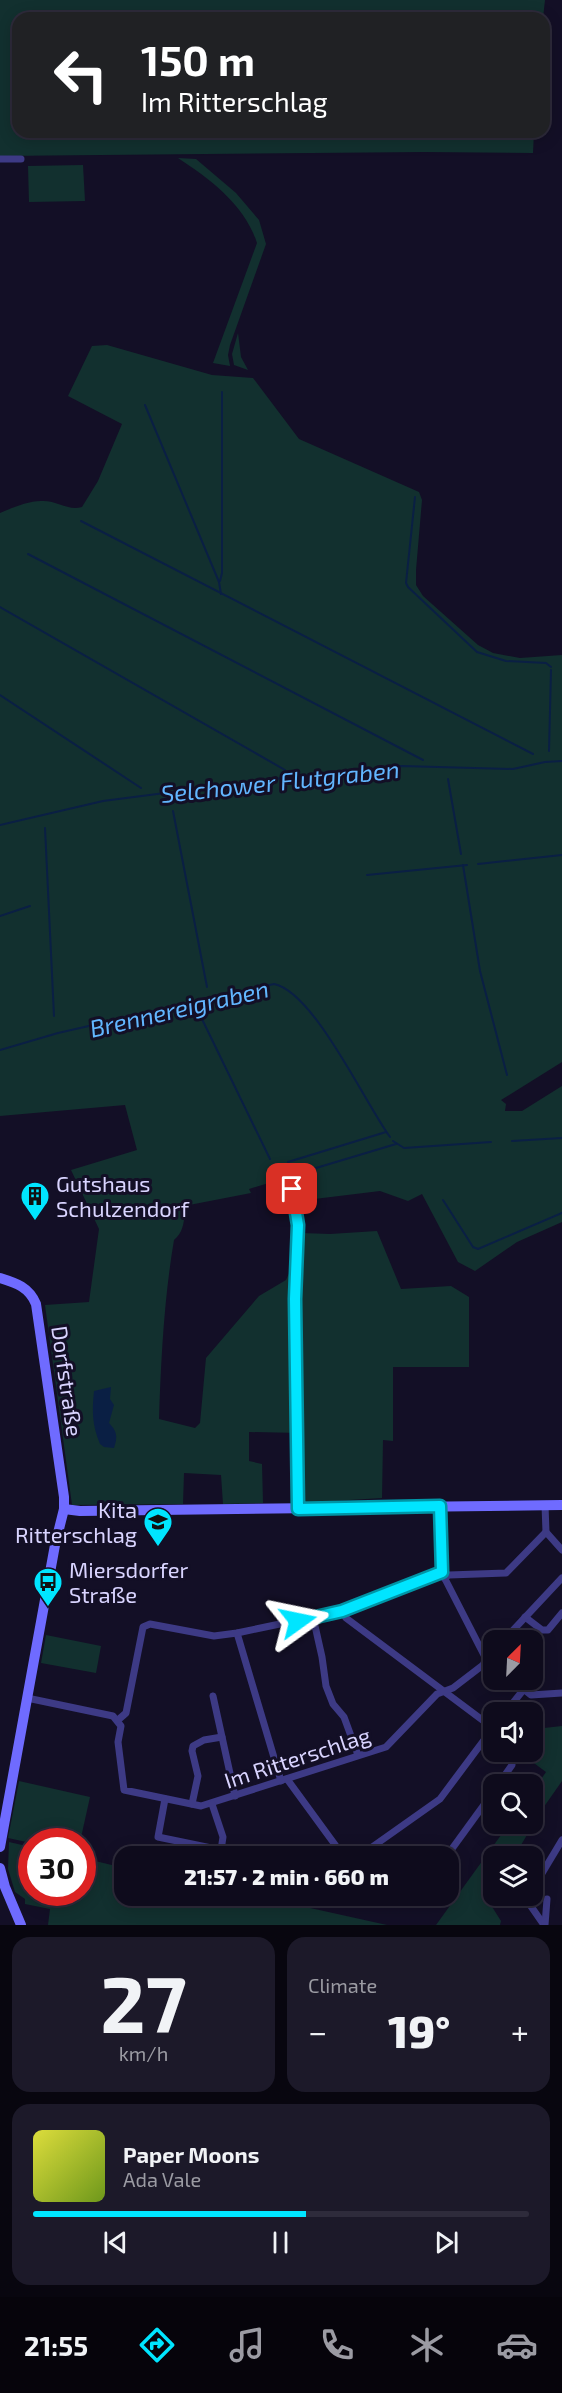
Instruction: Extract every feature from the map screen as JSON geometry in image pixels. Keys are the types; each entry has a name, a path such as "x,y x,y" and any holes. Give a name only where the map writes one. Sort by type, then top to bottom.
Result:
{"street":[{"path":"0,159 21,159"},
{"path":"285,1171 292,1189 298,1225 295,1299 298,1509"},
{"name":"Dorfstraße","path":"0,1278 21,1286 33,1297 36,1304 64,1509"},
{"path":"545,1505 546,1532 562,1550"},
{"path":"0,1847 55,1545 64,1509 80,1511 562,1505"},
{"path":"440,1506 443,1575 483,1653"},
{"path":"27,1698 113,1716 118,1720 126,1713 143,1627 150,1624 214,1636 237,1633 342,1611 443,1575 506,1573 546,1532"},
{"path":"513,1630 562,1578"},
{"path":"342,1611 346,1618 483,1722"},
{"path":"525,1617 542,1630 548,1630 562,1613"},
{"path":"313,1617 326,1686 333,1704 344,1717 358,1755"},
{"path":"237,1633 284,1780 336,1846"},
{"name":"Im Ritterschlag","path":"118,1720 121,1726 118,1742 124,1790 201,1806 386,1747 441,1691 453,1688 483,1665"},
{"path":"514,1702 523,1690"},
{"path":"525,1690 531,1695 562,1693"},
{"path":"213,1696 235,1796"},
{"path":"192,1804 198,1776 192,1751 193,1746 204,1740 222,1737"},
{"path":"374,1846 440,1799 483,1743"},
{"path":"165,1799 158,1837 221,1850 223,1837 212,1804"},
{"path":"454,1846 483,1806"},
{"path":"543,1872 562,1840"},
{"path":"0,1868 5,1887 21,1925"},
{"path":"545,1925 548,1899"},
{"path":"531,1906 545,1925"}],"green space":[{"path":"0,0 545,0 544,12 12,12 12,138 534,138 533,153 0,156"},
{"path":"178,158 196,159 236,193 259,220 266,244 230,345 228,355 230,366 213,363 257,243 244,217 225,194"},
{"path":"83,165 85,201 29,202 28,166"},
{"path":"238,333 241,357 248,370 234,365 232,354"},
{"path":"107,345 212,375 253,378 299,439 419,492 422,500 416,585 423,596 478,645 493,653 520,658 562,655 562,1062 501,1100 506,1104 505,1111 522,1111 562,1086 562,1222 517,1242 475,1271 458,1262 422,1194 408,1201 380,1191 298,1201 296,1193 305,1191 298,1174 249,1189 251,1193 184,1206 183,1225 174,1240 164,1329 159,1419 195,1428 200,1423 206,1358 259,1296 286,1280 300,1249 301,1233 377,1231 401,1289 451,1286 469,1297 469,1367 393,1367 393,1441 383,1440 382,1498 301,1503 301,1433 249,1432 249,1461 262,1464 263,1503 223,1504 221,1475 184,1473 183,1504 72,1505 45,1305 89,1302 99,1229 71,1170 137,1150 125,1105 0,1116 0,513 36,501 47,501 72,508 82,507 98,481 122,424 68,396 92,346"},
{"path":"46,1635 101,1646 96,1673 41,1663"},
{"path":"562,1726 562,1781 543,1808 543,1776 546,1772 532,1762 543,1762 543,1728"},
{"path":"19,1781 90,1797 83,1828 18,1828 18,1840 8,1838"},
{"path":"502,1834 528,1834 520,1846 493,1846"},
{"path":"9,1842 18,1844 18,1894 15,1892 8,1869"},
{"path":"483,1860 483,1906 492,1906 501,1921 500,1925 436,1925 450,1906 459,1906 459,1893"},
{"path":"96,1861 114,1866 114,1906 301,1906 387,1925 48,1925 50,1909 35,1906 96,1906"}],"water":[{"path":"111,1387 110,1399 114,1405 109,1423 116,1434 114,1448 100,1444 95,1431 93,1412 94,1391"}],"waterway":[{"path":"220,581 222,573 222,392"},
{"path":"145,405 219,582 221,594"},
{"path":"415,497 406,583 408,587 477,652 506,661 546,663 551,667"},
{"path":"81,521 533,754"},
{"path":"28,554 423,760"},
{"path":"0,607 285,770"},
{"path":"549,751 551,670"},
{"path":"0,695 141,788"},
{"name":"Selchower Flutgraben","path":"0,825 103,801 273,779 402,766 513,769 562,761"},
{"path":"448,779 461,854"},
{"path":"173,811 207,987"},
{"path":"45,828 54,1016"},
{"path":"478,864 562,855"},
{"path":"463,865 480,971 507,1075"},
{"path":"367,875 467,865"},
{"path":"0,916 30,906"},
{"name":"Brennereigraben","path":"0,1050 58,1033 274,984 289,991 322,1027 390,1137"},
{"path":"201,1017 270,1159"},
{"path":"288,1162 386,1132"},
{"name":"Brennereigraben","path":"512,1141 562,1138"},
{"name":"Brennereigraben","path":"393,1141 404,1148 491,1142"},
{"path":"296,1174 396,1144"},
{"path":"443,1200 473,1247 478,1249 562,1213"}],"place":[{"name":"Gutshaus Schulzendorf","path":"35,1222"},
{"name":"Kita Ritterschlag","path":"158,1548"},
{"name":"Miersdorfer Straße","path":"48,1608"}],"route":[{"path":"292,1189 298,1225 295,1299 298,1509 440,1506 440,1566 442,1572 342,1611 298,1621"}]}
